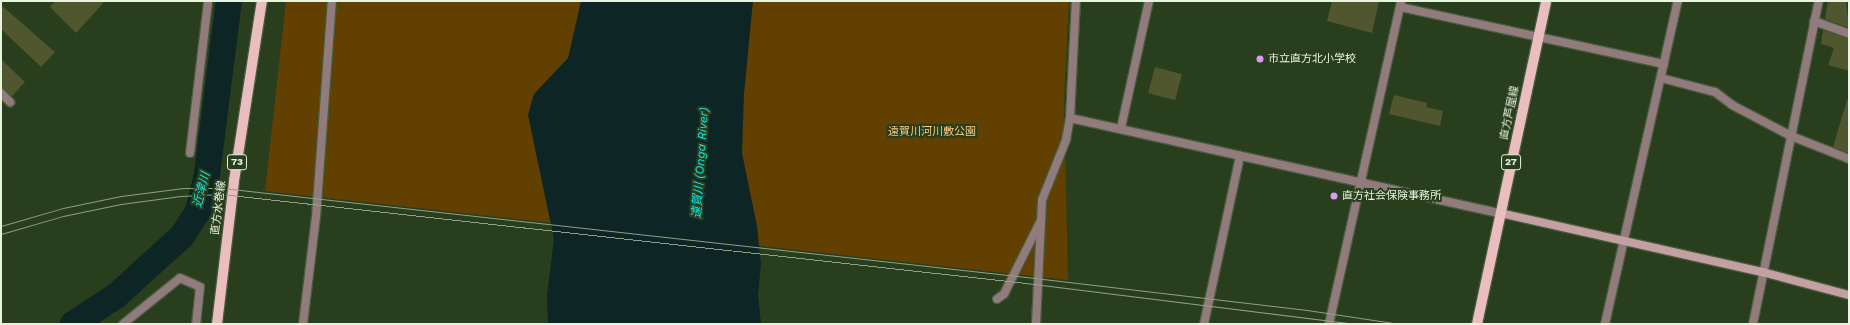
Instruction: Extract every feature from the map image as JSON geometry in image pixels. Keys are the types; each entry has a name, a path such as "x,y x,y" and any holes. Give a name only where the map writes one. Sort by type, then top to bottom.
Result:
{"main road":[{"name":"直方水巻線","path":"217,324 234,181 262,1"},
{"name":"直方芦屋線","path":"1477,324 1546,1"}],"street":[{"path":"190,153 208,1"},
{"path":"304,324 316,217 332,1"},
{"path":"1036,324 1042,200 1066,140 1070,118 1076,1"},
{"path":"1121,128 1149,1"},
{"path":"1605,324 1678,1"},
{"path":"1752,324 1819,1"},
{"path":"1329,324 1401,4 1538,37 1664,64"},
{"path":"1814,21 1849,34"},
{"path":"1661,78 1715,92 1732,105 1790,136 1849,159"},
{"path":"1,93 10,102"},
{"path":"1070,118 1121,128 1360,183 1624,240 1762,272 1849,295"},
{"path":"1204,324 1240,156"},
{"path":"997,298 1004,294 1041,220"},
{"path":"123,324 180,278 200,287 196,324"}],"green space":[{"name":"遠賀川河川敷公園","path":"286,1 1069,1 1064,99 1068,280 265,191"}],"water":[{"name":"遠賀川 (Onga River)","path":"581,1 753,1 744,94 742,153 757,226 761,264 758,295 761,324 548,324 547,296 554,239 528,115 534,94 568,58"}],"building":[{"path":"55,1 105,1 76,33 50,7"},
{"path":"1332,1 1379,1 1372,33 1327,21"},
{"path":"1828,1 1846,1 1849,28 1825,19"},
{"path":"1,5 55,52 41,67 1,29"},
{"path":"1823,30 1849,39 1849,71 1828,65 1834,48 1821,44"},
{"path":"1,59 25,82 12,96 1,88"},
{"path":"1155,67 1182,74 1175,100 1148,93"},
{"path":"1394,95 1427,103 1426,107 1443,111 1440,126 1389,114"},
{"path":"1847,100 1849,100 1849,153 1833,147"}],"waterway":[{"name":"近津川","path":"73,324 116,296 182,236 198,211 207,174 229,1"}],"tram line":[{"path":"1,226 63,208 121,196 183,188 222,188 1026,277 1307,310 1400,324"},
{"path":"1,234 63,216 121,204 180,196 221,194 1026,283 1355,324"}],"place":[{"name":"市立直方北小学校","path":"1260,59"},
{"name":"直方社会保険事務所","path":"1334,196"}]}
